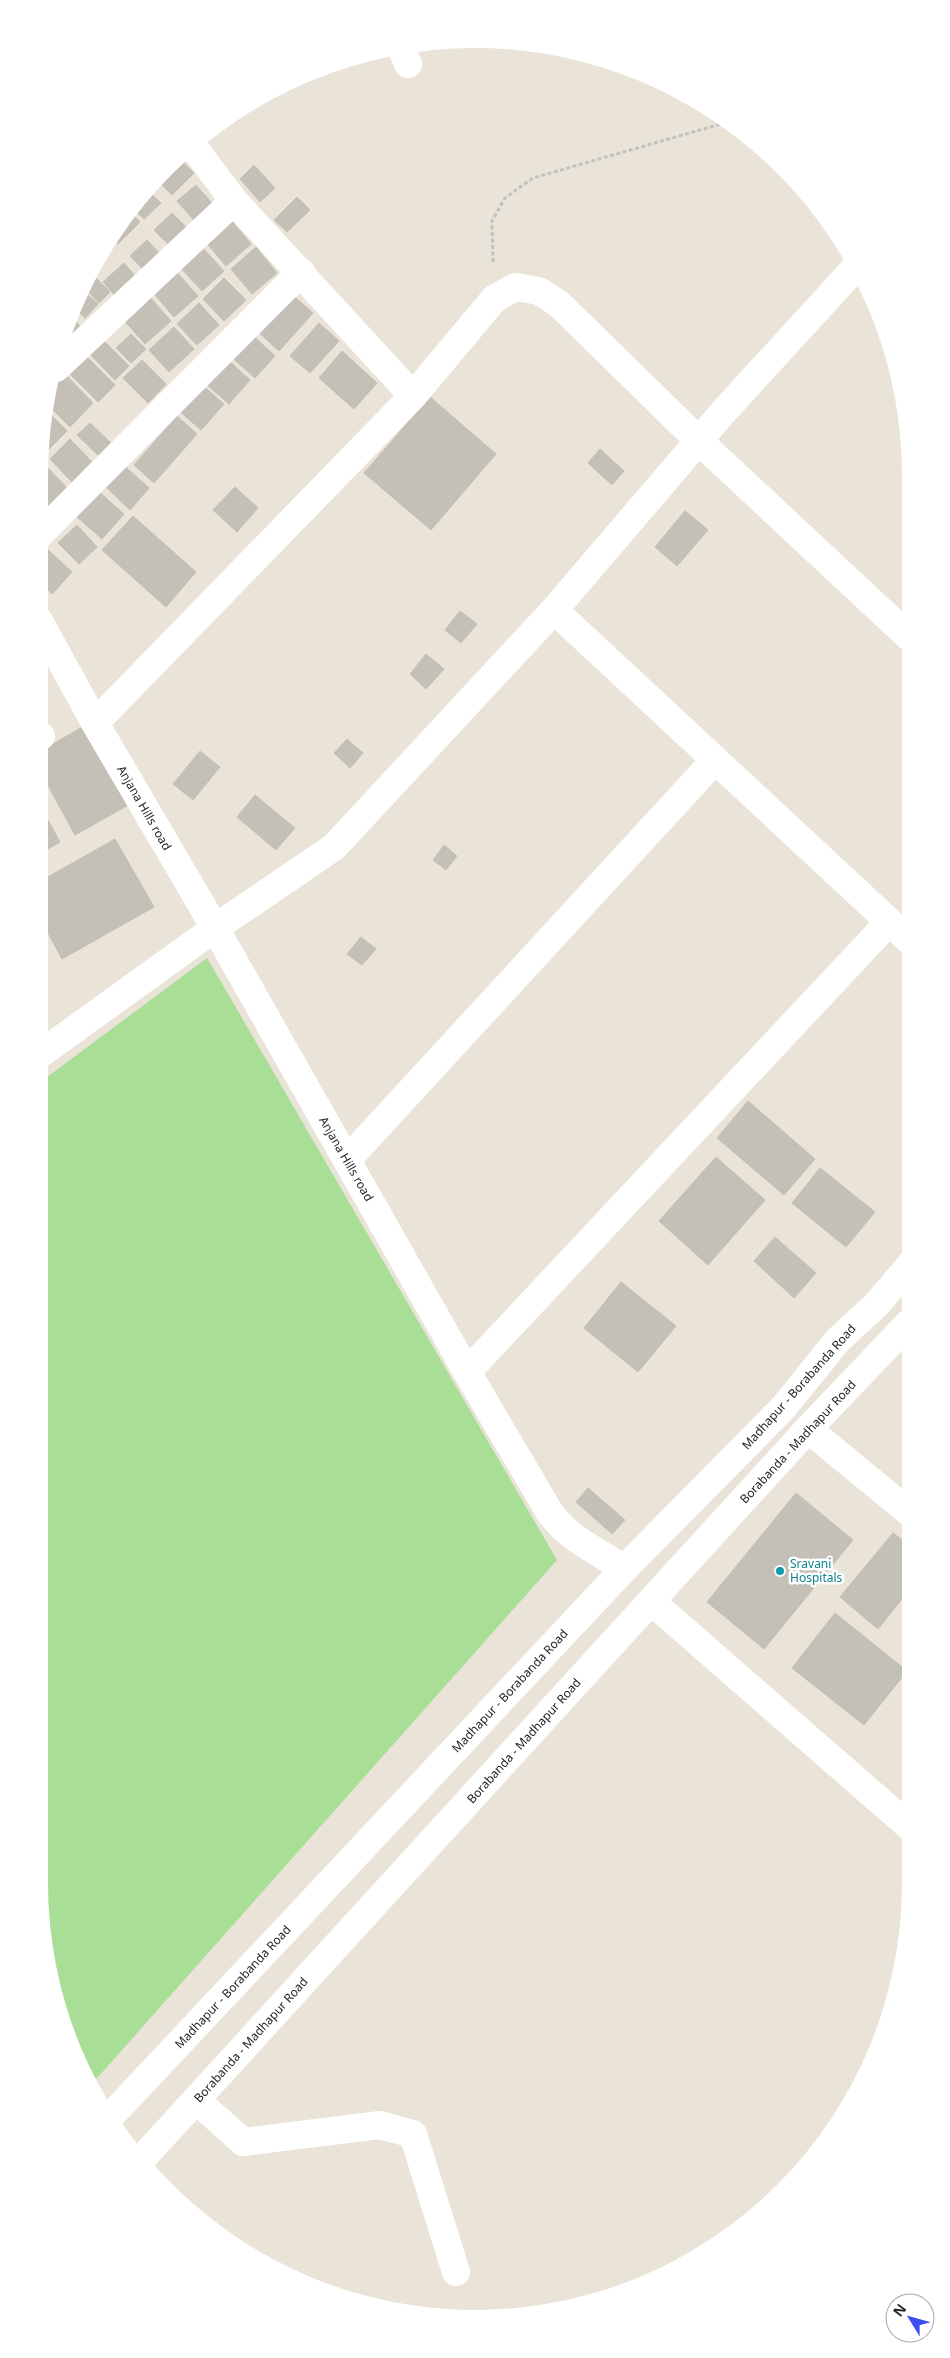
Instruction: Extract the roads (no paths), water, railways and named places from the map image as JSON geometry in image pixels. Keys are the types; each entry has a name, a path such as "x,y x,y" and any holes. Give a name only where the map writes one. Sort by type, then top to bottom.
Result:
{"street":[{"path":"197,151 234,201 413,396"},
{"path":"63,362 234,201"},
{"path":"48,526 301,272"},
{"path":"48,1049 215,928 334,847 554,610 698,440 853,276"},
{"path":"95,724 413,396 495,298 516,287 539,291 559,304 698,440 902,630"},
{"path":"467,1372 899,931 554,610"},
{"name":"Anjana Hills road","path":"48,638 95,724 215,928 467,1372 550,1513 562,1528 576,1540 596,1550 624,1569"},
{"path":"347,1160 715,760"},
{"name":"Madhapur - Borabanda Road","path":"115,2113 624,1569 783,1408 838,1340 876,1305 902,1274"},
{"name":"Borabanda - Madhapur Road","path":"146,2155 808,1430 902,1330"},
{"path":"808,1430 902,1506"},
{"path":"652,1602 902,1820"},
{"path":"196,2100 243,2142 380,2124 413,2134 456,2272"}],"place":[{"name":"Sravani Hospitals","path":"780,1571"}]}
